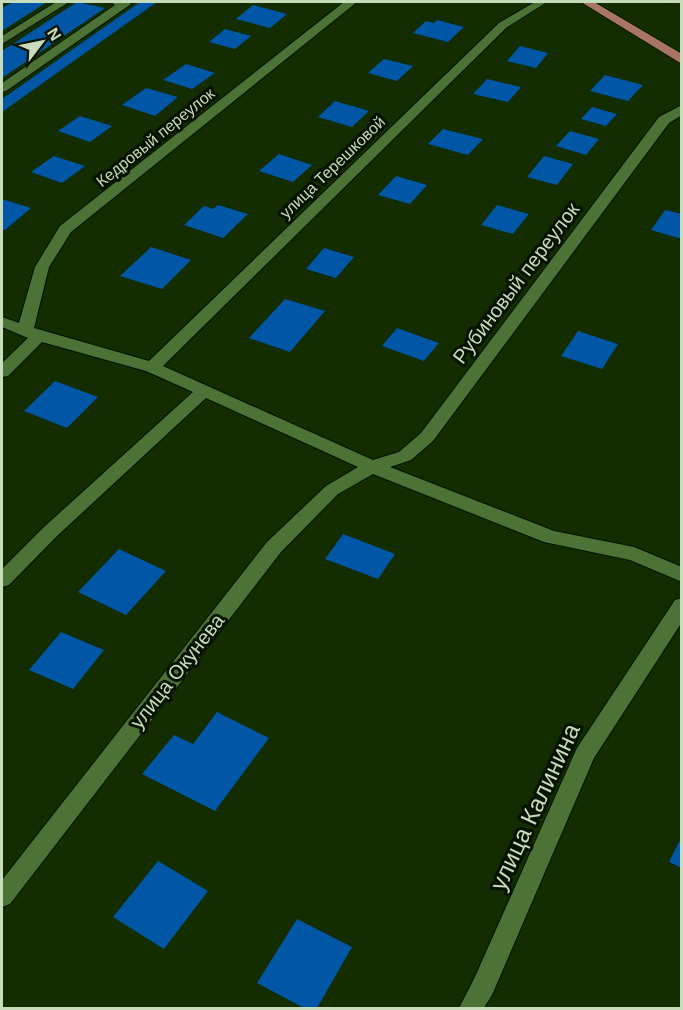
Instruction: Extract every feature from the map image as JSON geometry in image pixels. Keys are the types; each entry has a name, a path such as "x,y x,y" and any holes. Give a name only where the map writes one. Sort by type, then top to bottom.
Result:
{"main road":[{"path":"587,2 681,60"}],"street":[{"path":"2,42 63,2"},
{"path":"2,88 125,4 116,2"},
{"name":"Кедровый переулок","path":"32,334 42,267 66,229 351,2"},
{"name":"улица Терешковой","path":"152,367 503,25 542,2"},
{"name":"Рубиновый переулок","path":"372,467 405,456 427,437 664,120 681,109"},
{"path":"2,322 32,334 152,367 372,467 551,537 634,554 681,575"},
{"path":"2,372 32,334"},
{"path":"2,580 50,532 205,390"},
{"name":"улица Окунева","path":"2,897 274,547 332,490 372,467"},
{"name":"улица Калинина","path":"471,1008 488,976 585,754 681,605"}],"building":[{"path":"13,2 47,2 2,31 2,8"},
{"path":"77,2 105,8 2,78 2,51"},
{"path":"140,2 157,2 2,112 2,99"},
{"path":"253,5 287,14 270,28 236,19"},
{"path":"437,20 464,27 448,42 413,33 426,21 434,23"},
{"path":"225,29 251,36 235,49 209,42"},
{"path":"520,46 548,53 536,68 507,61"},
{"path":"384,59 413,66 397,81 368,73"},
{"path":"186,64 215,73 192,89 163,80"},
{"path":"605,75 643,85 628,101 590,91"},
{"path":"487,79 521,87 508,102 473,94"},
{"path":"146,88 178,97 155,116 122,105"},
{"path":"335,101 369,111 352,127 318,117"},
{"path":"592,107 617,114 606,126 581,119"},
{"path":"80,116 112,126 90,142 58,131"},
{"path":"443,129 483,139 468,155 428,144"},
{"path":"570,131 599,139 586,155 556,146"},
{"path":"279,154 312,165 293,182 259,171"},
{"path":"54,156 85,166 62,183 31,172"},
{"path":"544,156 573,164 557,185 527,177"},
{"path":"396,176 427,185 410,204 378,195"},
{"path":"2,199 31,208 5,230 2,229"},
{"path":"218,205 248,214 223,238 184,225 204,206 213,209"},
{"path":"497,205 529,214 513,234 481,225"},
{"path":"665,210 682,214 682,239 651,230"},
{"path":"151,247 191,260 162,289 120,276"},
{"path":"324,248 354,257 336,278 306,269"},
{"path":"285,299 325,311 290,352 249,338"},
{"path":"397,328 439,343 424,361 382,346"},
{"path":"578,331 618,344 602,369 561,356"},
{"path":"55,381 98,397 67,428 24,411"},
{"path":"343,534 395,554 378,579 325,559"},
{"path":"119,549 166,571 126,615 78,592"},
{"path":"61,632 104,650 73,689 29,670"},
{"path":"217,712 269,738 215,811 142,774 174,735 193,744"},
{"path":"682,836 682,868 669,862"},
{"path":"158,861 208,891 164,949 113,917"},
{"path":"297,919 352,947 317,1008 304,1008 257,983"}]}
